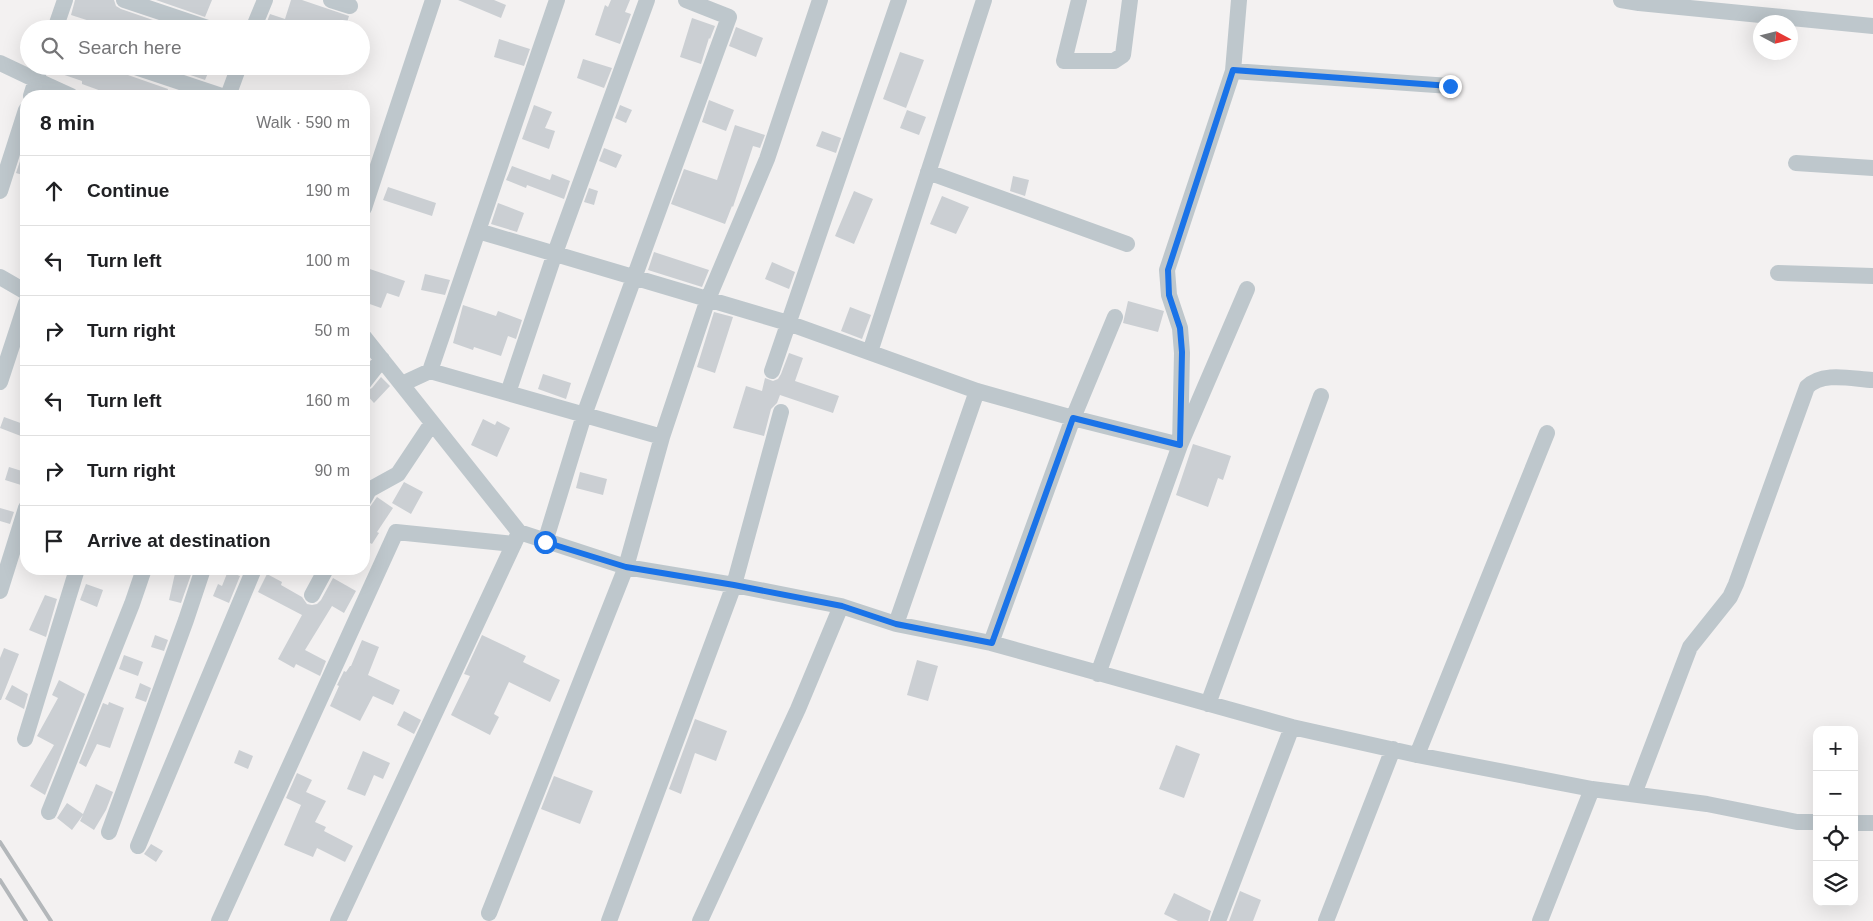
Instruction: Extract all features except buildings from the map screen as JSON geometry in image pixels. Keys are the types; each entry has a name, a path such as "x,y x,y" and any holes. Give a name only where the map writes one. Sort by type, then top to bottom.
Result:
{"street":[{"path":"58,20 65,0"},
{"path":"124,0 184,20"},
{"path":"257,20 265,0"},
{"path":"330,0 350,6"},
{"path":"370,190 433,0"},
{"path":"430,371 558,0"},
{"path":"508,393 555,253 647,0"},
{"path":"545,542 584,415 729,17 686,0"},
{"path":"489,914 626,567 662,437 708,299 767,159 820,0"},
{"path":"772,371 899,0"},
{"path":"870,352 984,0"},
{"path":"1079,0 1064,61 1114,61 1123,55 1130,0"},
{"path":"1180,445 1182,352 1180,328 1169,295 1168,270 1233,70 1239,0"},
{"path":"1622,0 1873,26"},
{"path":"0,62 20,68"},
{"path":"1233,70 1450,86"},
{"path":"33,90 37,75"},
{"path":"41,75 62,90"},
{"path":"159,75 204,90"},
{"path":"230,90 236,75"},
{"path":"0,191 20,129"},
{"path":"1796,163 1873,168"},
{"path":"928,172 1127,244"},
{"path":"478,231 788,323 978,391 1073,418 1180,445"},
{"path":"1778,273 1873,276"},
{"path":"0,277 20,289"},
{"path":"1098,674 1180,445 1247,289"},
{"path":"992,643 1073,418 1115,317"},
{"path":"0,382 20,321"},
{"path":"370,344 432,423 516,538"},
{"path":"370,374 382,359"},
{"path":"402,384 430,371 662,437"},
{"path":"1634,794 1690,647 1730,597 1736,584 1808,386 1814,380 1825,377 1873,380"},
{"path":"896,624 978,391"},
{"path":"1208,704 1321,396"},
{"path":"609,921 734,585 781,412"},
{"path":"370,489 398,474 432,423"},
{"path":"1417,754 1547,434"},
{"path":"0,591 20,527"},
{"path":"219,921 396,532 516,538 545,542 626,567 842,606 896,624 992,643 1292,727 1592,789 1707,804 1797,822 1813,822"},
{"path":"338,921 516,538"},
{"path":"25,739 74,575"},
{"path":"50,812 129,613 142,575"},
{"path":"109,832 201,575"},
{"path":"138,846 251,575"},
{"path":"312,595 323,575"},
{"path":"700,921 798,709 842,606"},
{"path":"1218,921 1292,727"},
{"path":"1326,921 1393,749"},
{"path":"1540,921 1592,789"},
{"path":"1858,823 1873,823"}],"railway":[{"path":"0,842 51,921"},
{"path":"0,880 26,921"}],"route":[{"path":"545,542 626,567 842,606 896,624 992,643 1073,418 1180,445 1182,352 1180,328 1169,295 1168,270 1233,70 1450,86"}]}
